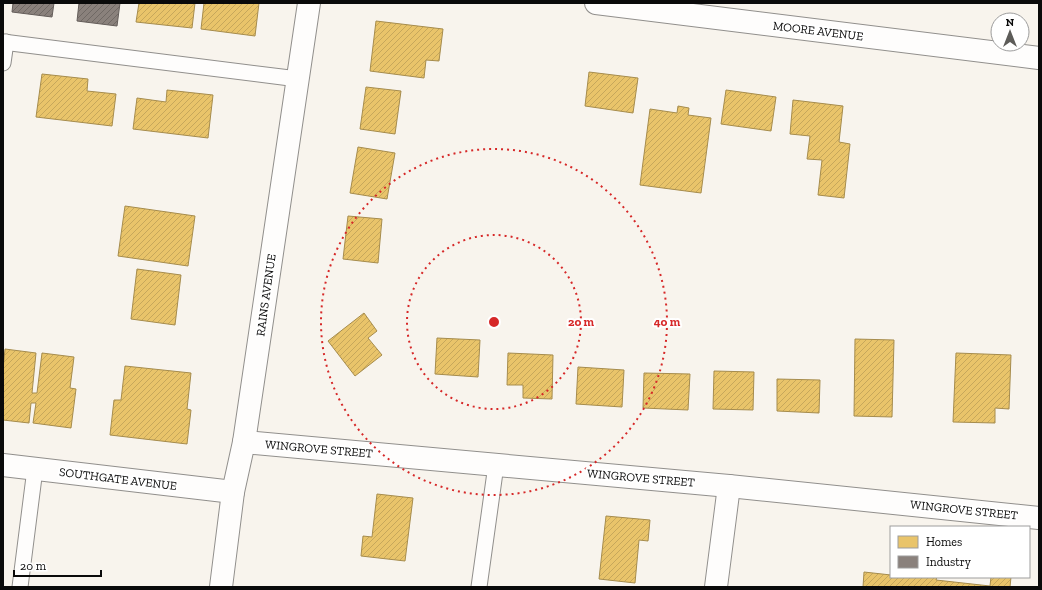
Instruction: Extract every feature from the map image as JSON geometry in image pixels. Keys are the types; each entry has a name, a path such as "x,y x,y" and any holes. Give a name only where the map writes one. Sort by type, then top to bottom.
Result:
{"street":[{"name":"RAINS AVENUE","path":"221,587 233,492 244,442 309,3"},
{"name":"MOORE AVENUE","path":"596,3 1039,58"},
{"name":"WINGROVE STREET","path":"244,442 729,486 1039,518"},
{"name":"SOUTHGATE AVENUE","path":"3,465 233,492"},
{"path":"716,587 729,486"}],"lane":[{"path":"3,63 4,42 298,79"},
{"path":"478,587 496,465"},
{"path":"20,587 35,469"}],"building: Homes":[{"path":"139,3 195,3 192,28 136,22"},
{"path":"204,3 259,3 255,36 201,29"},
{"path":"376,21 443,29 439,61 426,60 424,78 370,71"},
{"path":"589,72 638,78 633,113 585,106"},
{"path":"42,74 88,79 87,91 116,94 112,126 36,117"},
{"path":"366,87 401,91 395,134 360,129"},
{"path":"167,90 213,95 208,138 133,129 137,98 166,102"},
{"path":"726,90 776,97 771,131 721,124"},
{"path":"793,100 843,106 839,142 850,144 844,198 818,195 822,160 807,159 810,136 790,134"},
{"path":"678,106 689,108 688,115 711,118 701,193 640,185 650,109 677,113"},
{"path":"358,147 395,153 387,199 350,193"},
{"path":"125,206 195,216 188,266 118,256"},
{"path":"348,216 382,219 378,263 343,259"},
{"path":"137,269 181,275 175,325 131,319"},
{"path":"364,313 377,331 368,338 382,355 355,376 328,341"},
{"path":"437,338 480,340 478,377 435,374"},
{"path":"855,339 894,340 892,417 854,416"},
{"path":"5,349 36,353 32,393 37,393 42,353 74,357 70,388 76,389 71,428 33,423 36,403 31,403 29,423 3,420 3,369"},
{"path":"508,353 553,355 552,399 523,398 523,385 507,385"},
{"path":"956,353 1011,355 1009,409 995,408 995,423 953,422"},
{"path":"125,366 191,373 187,409 191,410 187,444 110,435 114,400 121,400"},
{"path":"578,367 624,370 622,407 576,404"},
{"path":"714,371 754,372 753,410 713,409"},
{"path":"644,373 690,374 688,410 643,408"},
{"path":"777,379 820,380 819,413 777,411"},
{"path":"377,494 413,498 405,561 361,556 363,536 372,537"},
{"path":"606,516 650,520 648,541 639,540 635,583 599,579"},
{"path":"864,572 890,575 890,578 937,578 936,580 990,586 991,578 1011,578 1010,587 863,587"}],"building: Industry":[{"path":"13,3 54,3 52,17 12,12"},
{"path":"79,3 120,3 117,26 77,21"}]}
